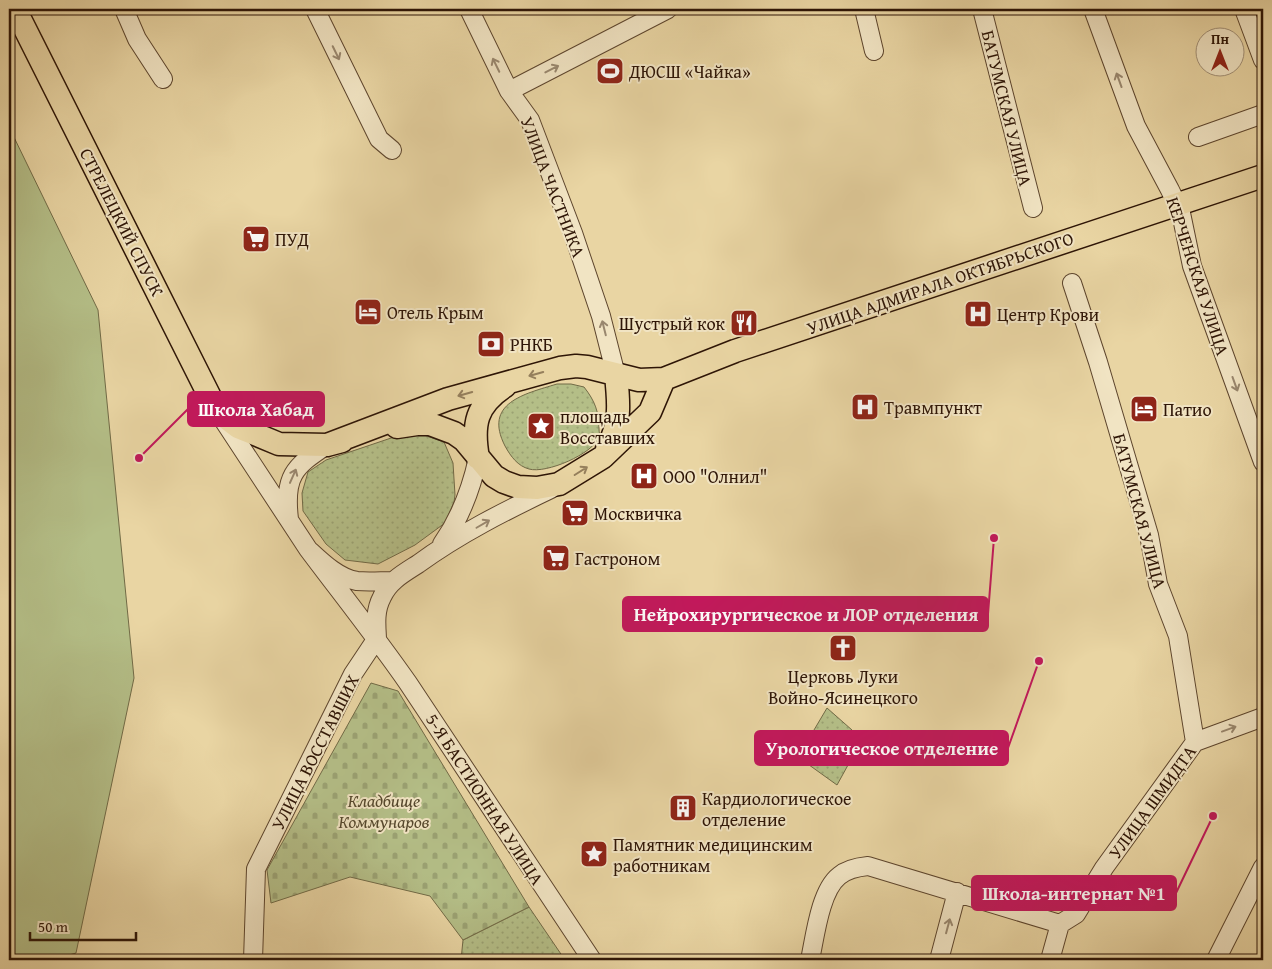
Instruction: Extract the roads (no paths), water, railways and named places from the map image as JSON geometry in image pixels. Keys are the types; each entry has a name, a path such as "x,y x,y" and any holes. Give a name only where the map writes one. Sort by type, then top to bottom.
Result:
{"main road":[{"name":"СТРЕЛЕЦКИЙ СПУСК","path":"15,9 217,411 238,427 279,444 327,445"},
{"name":"УЛИЦА АДМИРАЛА ОКТЯБРЬСКОГО","path":"616,375 638,380 664,379 735,351 1263,176"},
{"path":"327,445 448,399 560,368 576,366 588,367 616,375 619,408 617,424 603,457"},
{"path":"327,445 405,425 430,424 464,440 494,476 518,487 537,488 559,484 603,457 650,412 664,379"},
{"path":"478,458 475,436 479,413 484,403 493,394 512,381"}],"street":[{"path":"124,9 137,39 163,79"},
{"path":"315,9 379,139 392,150"},
{"name":"УЛИЦА ЧАСТНИКА","path":"469,9 509,90 530,120 573,233 601,316 616,375"},
{"path":"509,90 668,9"},
{"path":"864,9 874,51"},
{"name":"БАТУМСКАЯ УЛИЦА","path":"982,9 1033,208"},
{"name":"КЕРЧЕНСКАЯ УЛИЦА","path":"1093,9 1136,126 1181,213 1192,266 1263,462"},
{"path":"1244,9 1263,60"},
{"path":"1198,137 1263,114"},
{"name":"БАТУМСКАЯ УЛИЦА","path":"1072,283 1150,535 1158,584 1178,636 1194,742"},
{"path":"217,411 308,549 326,565 348,578 357,581 393,581"},
{"path":"289,522 288,488 298,466 327,445"},
{"path":"440,548 452,531 469,495 478,458"},
{"path":"377,638 377,609 382,597 393,581 440,548 507,510 559,484"},
{"name":"5-Я БАСТИОННАЯ УЛИЦА","path":"308,549 377,638 416,694 592,960"},
{"name":"УЛИЦА ВОССТАВШИХ","path":"253,960 256,869 353,674 377,638"},
{"name":"УЛИЦА ШМИДТА","path":"1060,924 1076,914 1104,868 1194,742 1263,717"},
{"path":"810,960 824,897 838,876 855,868 868,866 1060,924 1050,960"},
{"path":"1216,960 1263,867"},
{"path":"939,960 957,892"}],"place":[{"name":"ДЮСШ «Чайка»","path":"610,71"},
{"name":"ПУД","path":"256,239"},
{"name":"Отель Крым","path":"368,312"},
{"name":"Центр Крови","path":"978,314"},
{"name":"Шустрый кок","path":"744,323"},
{"name":"РНКБ","path":"491,344"},
{"name":"Травмпункт","path":"865,407"},
{"name":"Патио","path":"1144,409"},
{"name":"площадь Восставших","path":"541,426"},
{"name":"Школа Хабад","path":"139,458"},
{"name":"ООО \"Олнил\"","path":"644,476"},
{"name":"Москвичка","path":"575,513"},
{"name":"Нейрохирургическое и ЛОР отделения","path":"994,538"},
{"name":"Гастроном","path":"556,558"},
{"name":"Церковь Луки Войно-Ясинецкого","path":"843,648"},
{"name":"Урологическое отделение","path":"1039,661"},
{"name":"Кардиологическое отделение","path":"683,808"},
{"name":"Школа-интернат №1","path":"1213,816"},
{"name":"Памятник медицинским работникам","path":"594,854"}],"park label":[{"name":"Кладбище Коммунаров","path":"384,810"}]}
